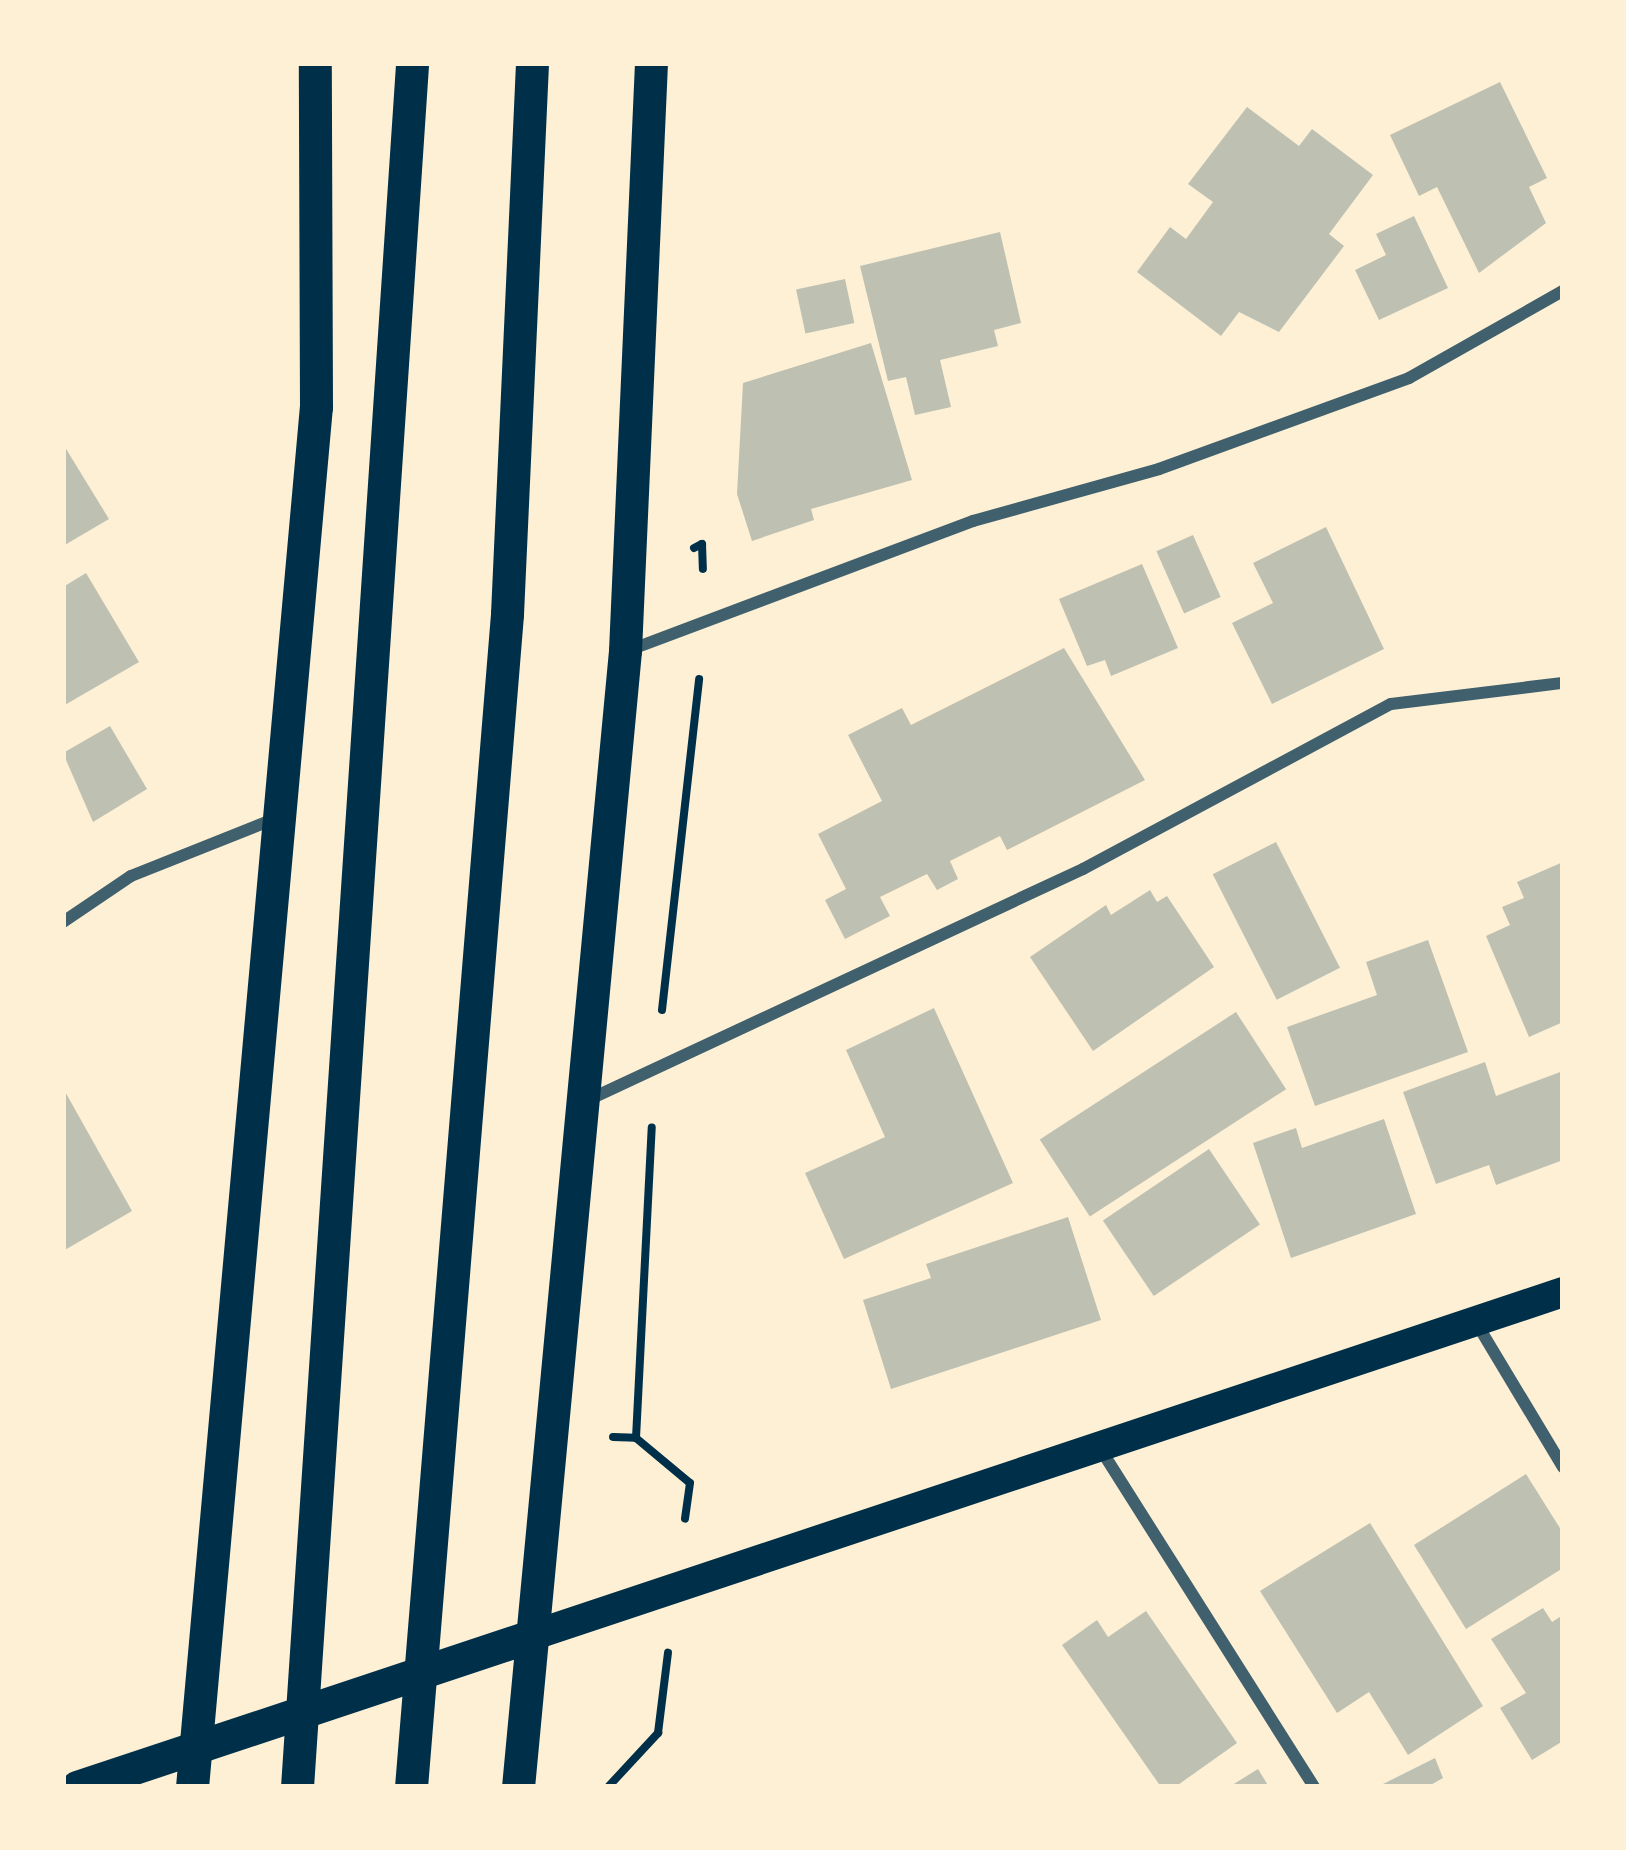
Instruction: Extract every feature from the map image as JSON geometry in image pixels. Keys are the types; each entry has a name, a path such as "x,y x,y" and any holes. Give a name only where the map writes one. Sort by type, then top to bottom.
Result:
{"highway":[{"path":"193,1787 316,407 315,63"},
{"path":"297,1787 412,63"},
{"path":"411,1787 507,614 532,63"},
{"path":"518,1787 528,1637 588,1100 626,651 651,63"},
{"path":"76,1787 528,1637"}],"main road":[{"path":"528,1637 1103,1453 1563,1292"}],"street":[{"path":"626,651 973,521 1409,379 1563,292"},
{"path":"588,1100 1083,869 1391,704 1563,683"},
{"path":"63,922 131,876 280,817"},
{"path":"1476,1322 1563,1467"},
{"path":"1103,1453 1314,1787"}],"path":[{"path":"636,1438 690,1483"},
{"path":"608,1787 658,1733"}],"building":[{"path":"1500,82 1547,178 1529,187 1546,223 1479,273 1437,187 1419,196 1390,135"},
{"path":"1247,107 1299,146 1312,129 1373,175 1329,234 1344,246 1279,332 1239,312 1221,336 1137,272 1170,227 1186,239 1213,202 1188,184"},
{"path":"1414,216 1448,288 1379,320 1355,270 1386,255 1376,234"},
{"path":"1000,232 1021,323 994,330 998,346 940,360 951,407 915,415 906,377 888,381 860,266"},
{"path":"845,279 854,323 805,333 796,289"},
{"path":"871,343 912,480 811,509 814,520 752,541 737,494 743,383"},
{"path":"63,444 109,519 63,546"},
{"path":"1326,527 1384,649 1272,704 1232,623 1273,603 1253,563"},
{"path":"1193,535 1221,597 1184,613 1156,551"},
{"path":"1142,564 1178,648 1111,676 1105,660 1087,666 1059,599"},
{"path":"86,573 139,662 63,706 63,587"},
{"path":"1064,648 1145,780 1007,850 1000,836 950,861 958,879 937,890 927,874 880,897 890,916 845,939 825,900 846,889 818,834 882,801 848,735 902,708 911,725"},
{"path":"110,726 147,789 93,822 63,753"},
{"path":"1276,842 1340,968 1277,1000 1213,874"},
{"path":"1563,862 1563,1022 1529,1037 1486,936 1510,925 1502,907 1524,898 1517,882"},
{"path":"1150,890 1157,902 1167,896 1214,967 1093,1051 1030,957 1106,905 1111,915"},
{"path":"1428,940 1468,1052 1315,1106 1287,1027 1377,995 1366,962"},
{"path":"934,1008 1013,1183 844,1259 805,1173 885,1137 846,1050"},
{"path":"1236,1012 1286,1089 1090,1217 1040,1139"},
{"path":"1485,1062 1496,1096 1563,1071 1563,1160 1496,1185 1489,1165 1436,1184 1403,1092"},
{"path":"63,1088 132,1211 63,1251"},
{"path":"1384,1119 1416,1214 1291,1258 1253,1143 1296,1128 1302,1148"},
{"path":"1209,1149 1260,1224 1154,1296 1103,1221"},
{"path":"1068,1217 1101,1320 891,1389 863,1300 931,1278 926,1264"},
{"path":"1526,1474 1563,1533 1563,1568 1466,1629 1414,1545"},
{"path":"1370,1523 1483,1706 1408,1755 1369,1692 1337,1713 1260,1591"},
{"path":"1543,1608 1552,1622 1563,1615 1563,1741 1532,1760 1500,1708 1526,1693 1491,1639"},
{"path":"1146,1611 1237,1743 1175,1787 1161,1787 1062,1645 1097,1620 1108,1637"},
{"path":"1435,1758 1443,1778 1427,1787 1377,1787"},
{"path":"1258,1769 1269,1787 1229,1787"}]}
